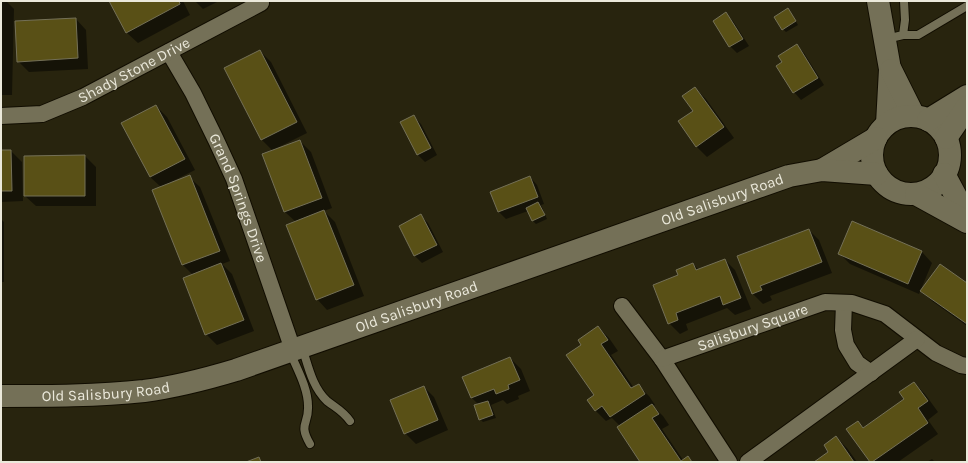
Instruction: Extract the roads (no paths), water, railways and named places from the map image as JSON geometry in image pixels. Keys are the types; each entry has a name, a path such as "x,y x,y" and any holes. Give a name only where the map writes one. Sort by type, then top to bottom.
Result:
{"main road":[{"path":"878,1 894,37 881,131 872,150 873,162 877,174 884,183 893,190 916,194 967,222"},
{"path":"890,68 921,118 938,128 946,138 949,150 949,163 937,184 916,194"},
{"name":"Old Salisbury Road","path":"822,170 881,131 895,119 904,117 921,118 967,96"},
{"path":"946,138 967,107"},
{"name":"Old Salisbury Road","path":"1,396 55,396 144,391 190,383 236,370 295,350 789,176 822,170 877,174"},
{"path":"944,174 967,217"}],"street":[{"name":"Shady Stone Drive","path":"1,116 42,114 83,97 261,3"},
{"name":"Grand Springs Drive","path":"169,52 192,93 234,179 295,350"},
{"name":"Salisbury Square","path":"662,359 825,302 852,303 885,314 936,353 961,365 967,366"},
{"path":"844,303 843,330 846,344 857,363 871,373"},
{"path":"622,306 662,359 729,462"},
{"path":"748,462 917,339"}],"lane":[{"path":"894,37 905,20 904,1"},
{"path":"894,37 918,35 923,33 967,6"},
{"path":"295,350 319,391 327,401 345,414 350,421"},
{"path":"295,350 308,406 304,426 305,435 310,444"}]}
